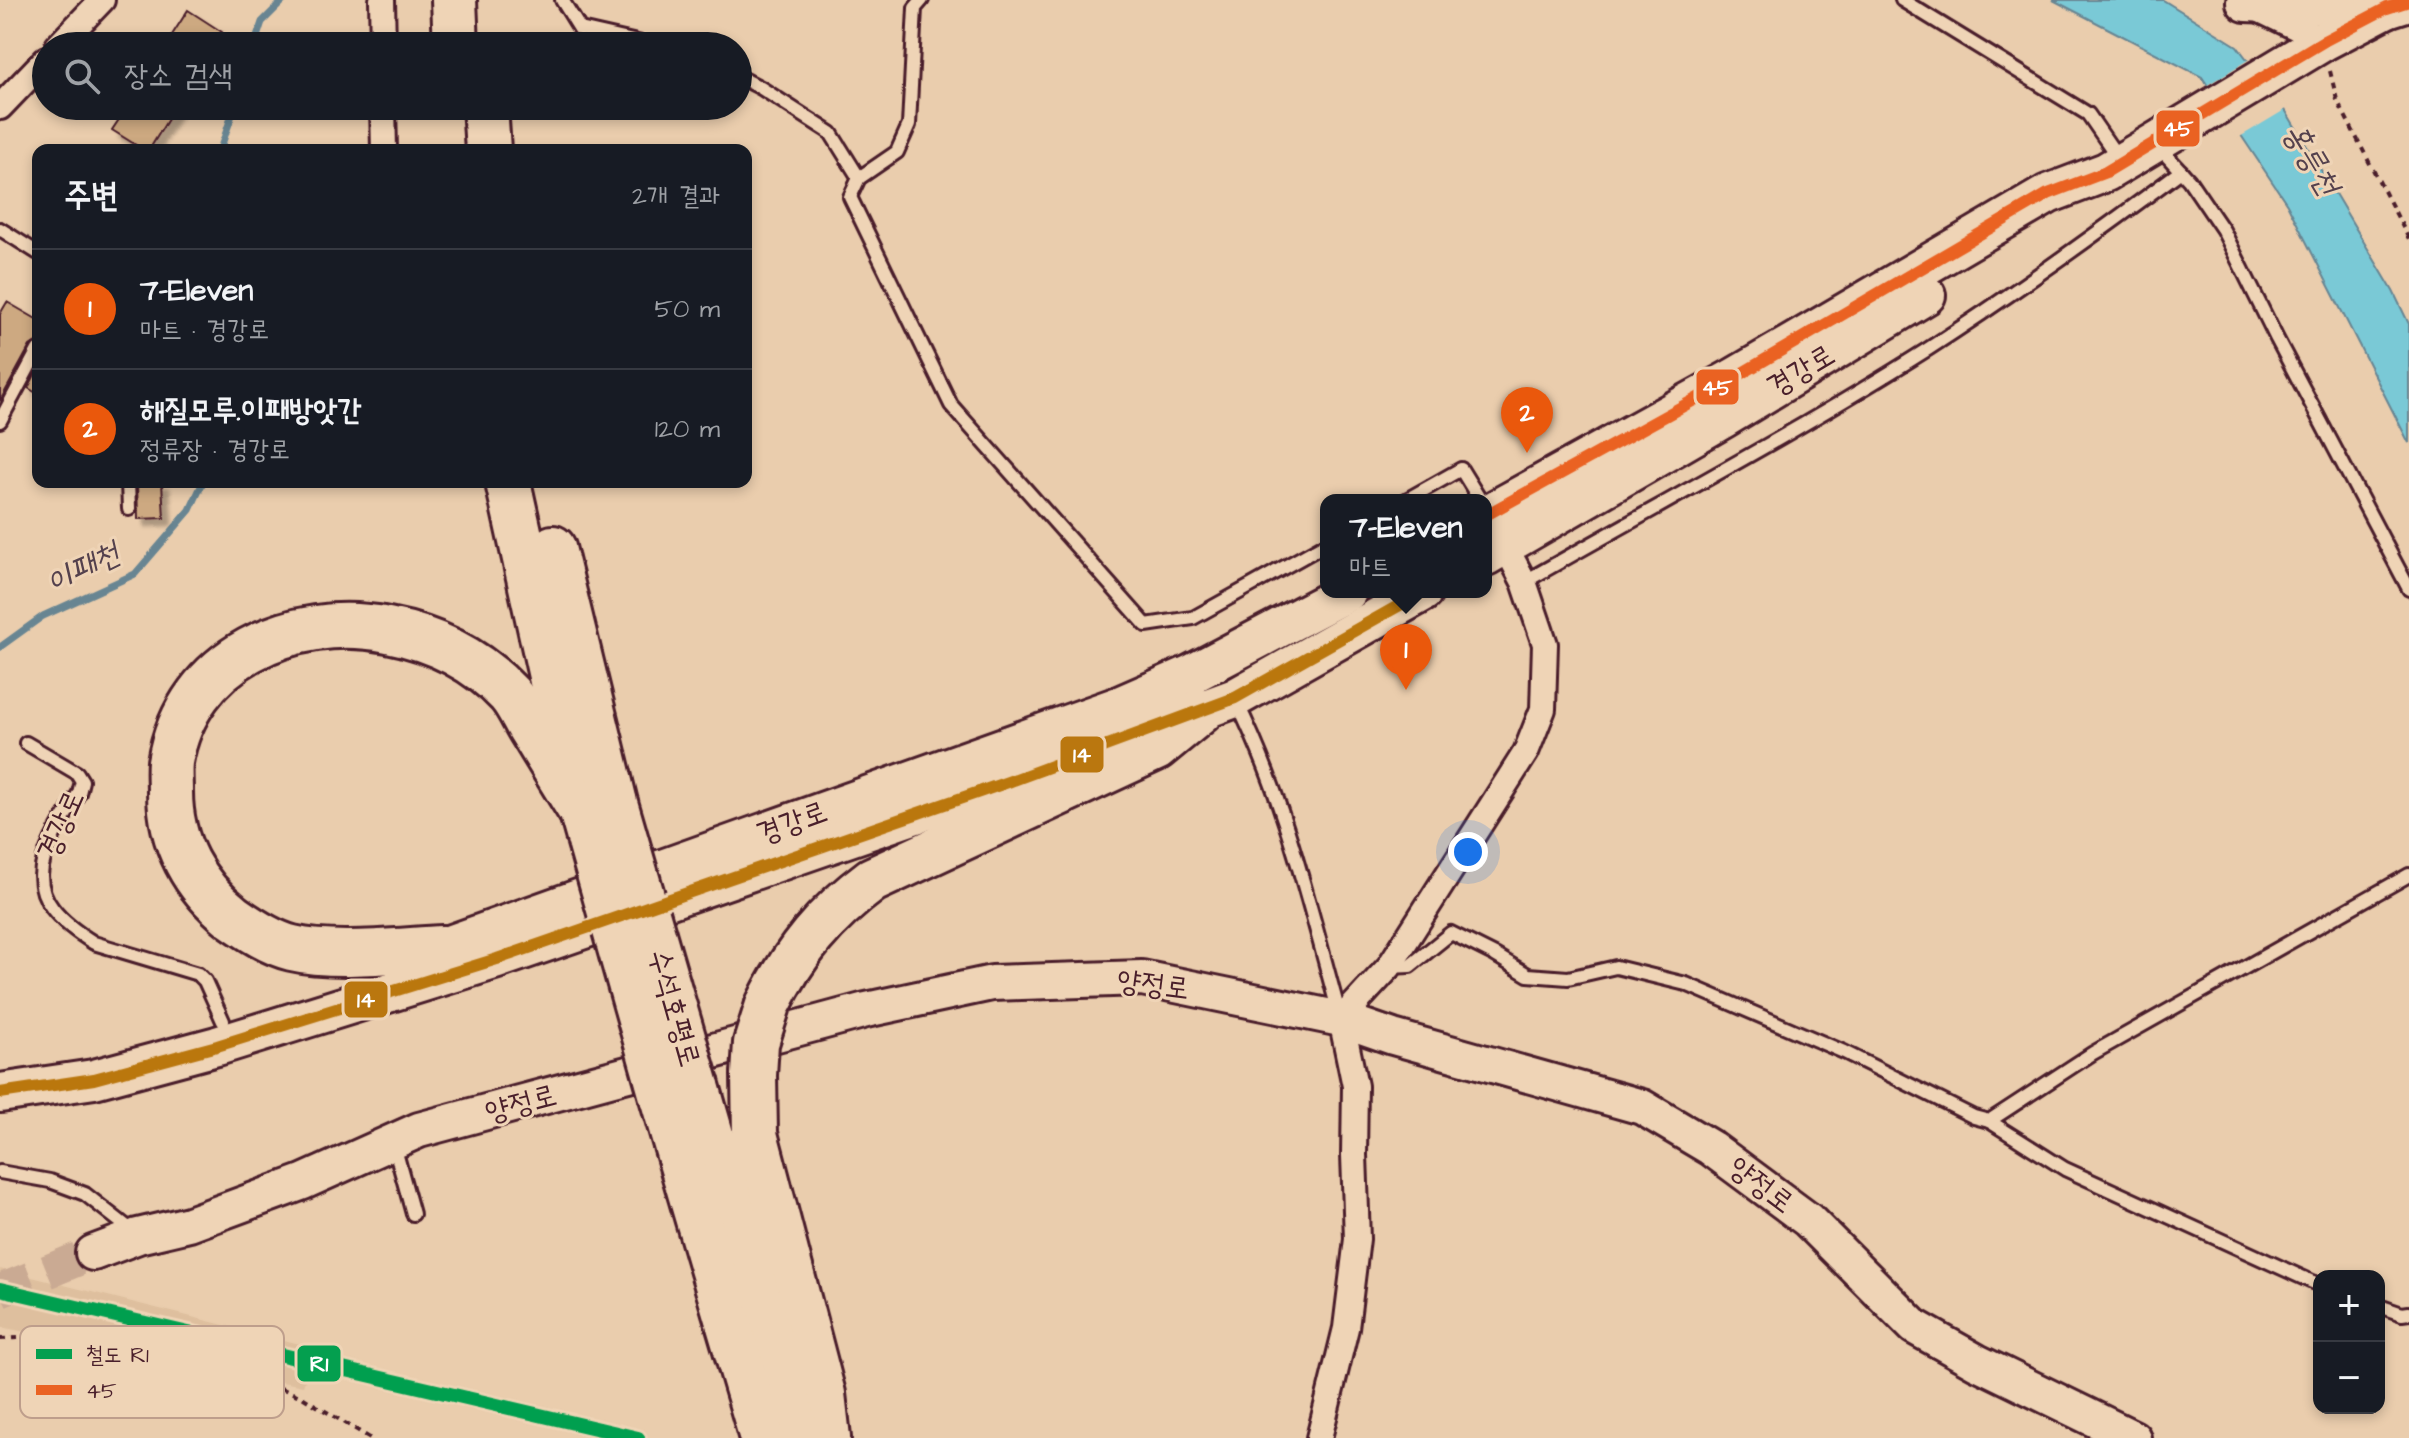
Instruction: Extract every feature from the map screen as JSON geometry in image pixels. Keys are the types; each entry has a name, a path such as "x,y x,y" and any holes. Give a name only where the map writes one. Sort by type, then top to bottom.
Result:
{"highway":[{"path":"454,0 455,32"},
{"path":"483,0 484,32"},
{"path":"460,120 461,144"},
{"path":"486,120 488,144"},
{"name":"수석호평로","path":"510,488 679,1092 792,1422"},
{"name":"수석호평로","path":"538,488 598,808"},
{"path":"443,948 349,953 291,948 262,936 218,905 184,861 174,831 170,803 170,762 180,729 201,689 228,664 262,642 299,630 361,625 440,644 467,658 510,695 598,808"},
{"path":"792,1422 823,1394 755,1134 754,1075 756,1043 768,1005 785,970 839,904 872,880 1156,748 1218,704"}],"main road":[{"path":"2243,1 2398,4"},
{"name":"경강로","path":"1492,522 2048,194 2114,167 2324,41 2398,4"},
{"name":"경강로","path":"0,1072 38,1067 154,1041 443,948 1119,706 1190,675 1336,598"},
{"name":"경강로","path":"0,1093 94,1079 201,1050 497,959 1008,782 1218,704 1412,598"},
{"name":"양정로","path":"93,1253 138,1236 189,1224 303,1182 419,1130 866,1010 992,983 1142,978 1341,1019 1393,1037 1642,1107 1711,1148 1808,1220 1915,1327 1977,1362 2133,1438"}],"street":[{"path":"71,32 102,0"},
{"path":"382,0 383,32"},
{"path":"2243,1 2324,41"},
{"path":"0,107 32,74"},
{"path":"383,120 384,144"},
{"path":"1319,1438 1346,1328 1357,1239 1355,1086 1341,1019 1389,967 1526,752 1543,709 1545,644 1524,582 1492,529"}],"lane":[{"path":"562,0 580,29 593,32"},
{"path":"922,0 915,8 909,125 897,152 859,178 850,197 951,405 1146,625 1193,618 1320,547"},
{"path":"1902,0 2088,114 2114,167"},
{"path":"752,83 831,133 859,178"},
{"path":"2162,137 2181,171 2223,230 2409,589"},
{"path":"1524,582 1926,350 2064,258 2181,171"},
{"path":"0,229 32,249"},
{"path":"0,421 32,361"},
{"path":"1417,494 1461,469 1474,494"},
{"path":"128,488 129,509"},
{"path":"1218,704 1251,730 1299,865 1341,1019"},
{"name":"경강로","path":"26,743 77,773 82,781 79,793 44,853 39,881 49,905 80,935 94,943 198,974 205,981 223,1021"},
{"path":"1989,1121 2093,1053 2409,875"},
{"path":"1389,967 1410,966 1451,933 1528,975 1568,978 1616,967 1686,984 1844,1052 1974,1117 1989,1121 2065,1169 2313,1282"},
{"path":"393,1142 413,1214"},
{"path":"0,1172 50,1181 85,1194 138,1236"},
{"path":"2385,1308 2409,1313"}],"path":[{"path":"2324,41 2337,100 2409,239"},
{"path":"0,1339 20,1338"},
{"path":"284,1389 370,1438"}],"shaded area":[{"path":"0,1269 228,1326 20,1326 20,1331 0,1327"},
{"path":"284,1340 316,1348 303,1386 284,1382"}],"water":[{"name":"홍릉천","path":"2053,0 2163,0 2237,46 2284,108 2393,291 2409,324 2409,443 2287,204 2202,77"}],"pier":[{"path":"2251,58 2288,108 2238,138 2204,87"}],"building":[{"path":"188,10 222,32 174,32"},
{"path":"119,120 167,120 153,144 134,144 112,130"},
{"path":"7,302 32,317 32,345 0,401 0,314"},
{"path":"137,488 162,488 164,518 138,519"}],"waterway":[{"name":"이패천","path":"259,32 262,22 284,0"},
{"name":"이패천","path":"222,144 230,120"},
{"name":"이패천","path":"0,647 43,616 135,574 190,510 200,488"}],"tunnel":[{"path":"0,1291 93,1253"}],"rail line":[{"name":"R1","path":"0,1289 158,1326"},
{"name":"R1","path":"284,1355 638,1438"}],"transit line":[{"name":"45","path":"1492,512 1734,378 2048,194 2106,172 2324,41 2387,8 2409,1"},
{"name":"14","path":"0,1093 94,1079 217,1046 497,959 1008,782 1235,698 1412,598"}],"place":[{"name":"해질모루.이패방앗간","path":"1527,453"},
{"name":"7-Eleven","path":"1406,690"}]}
